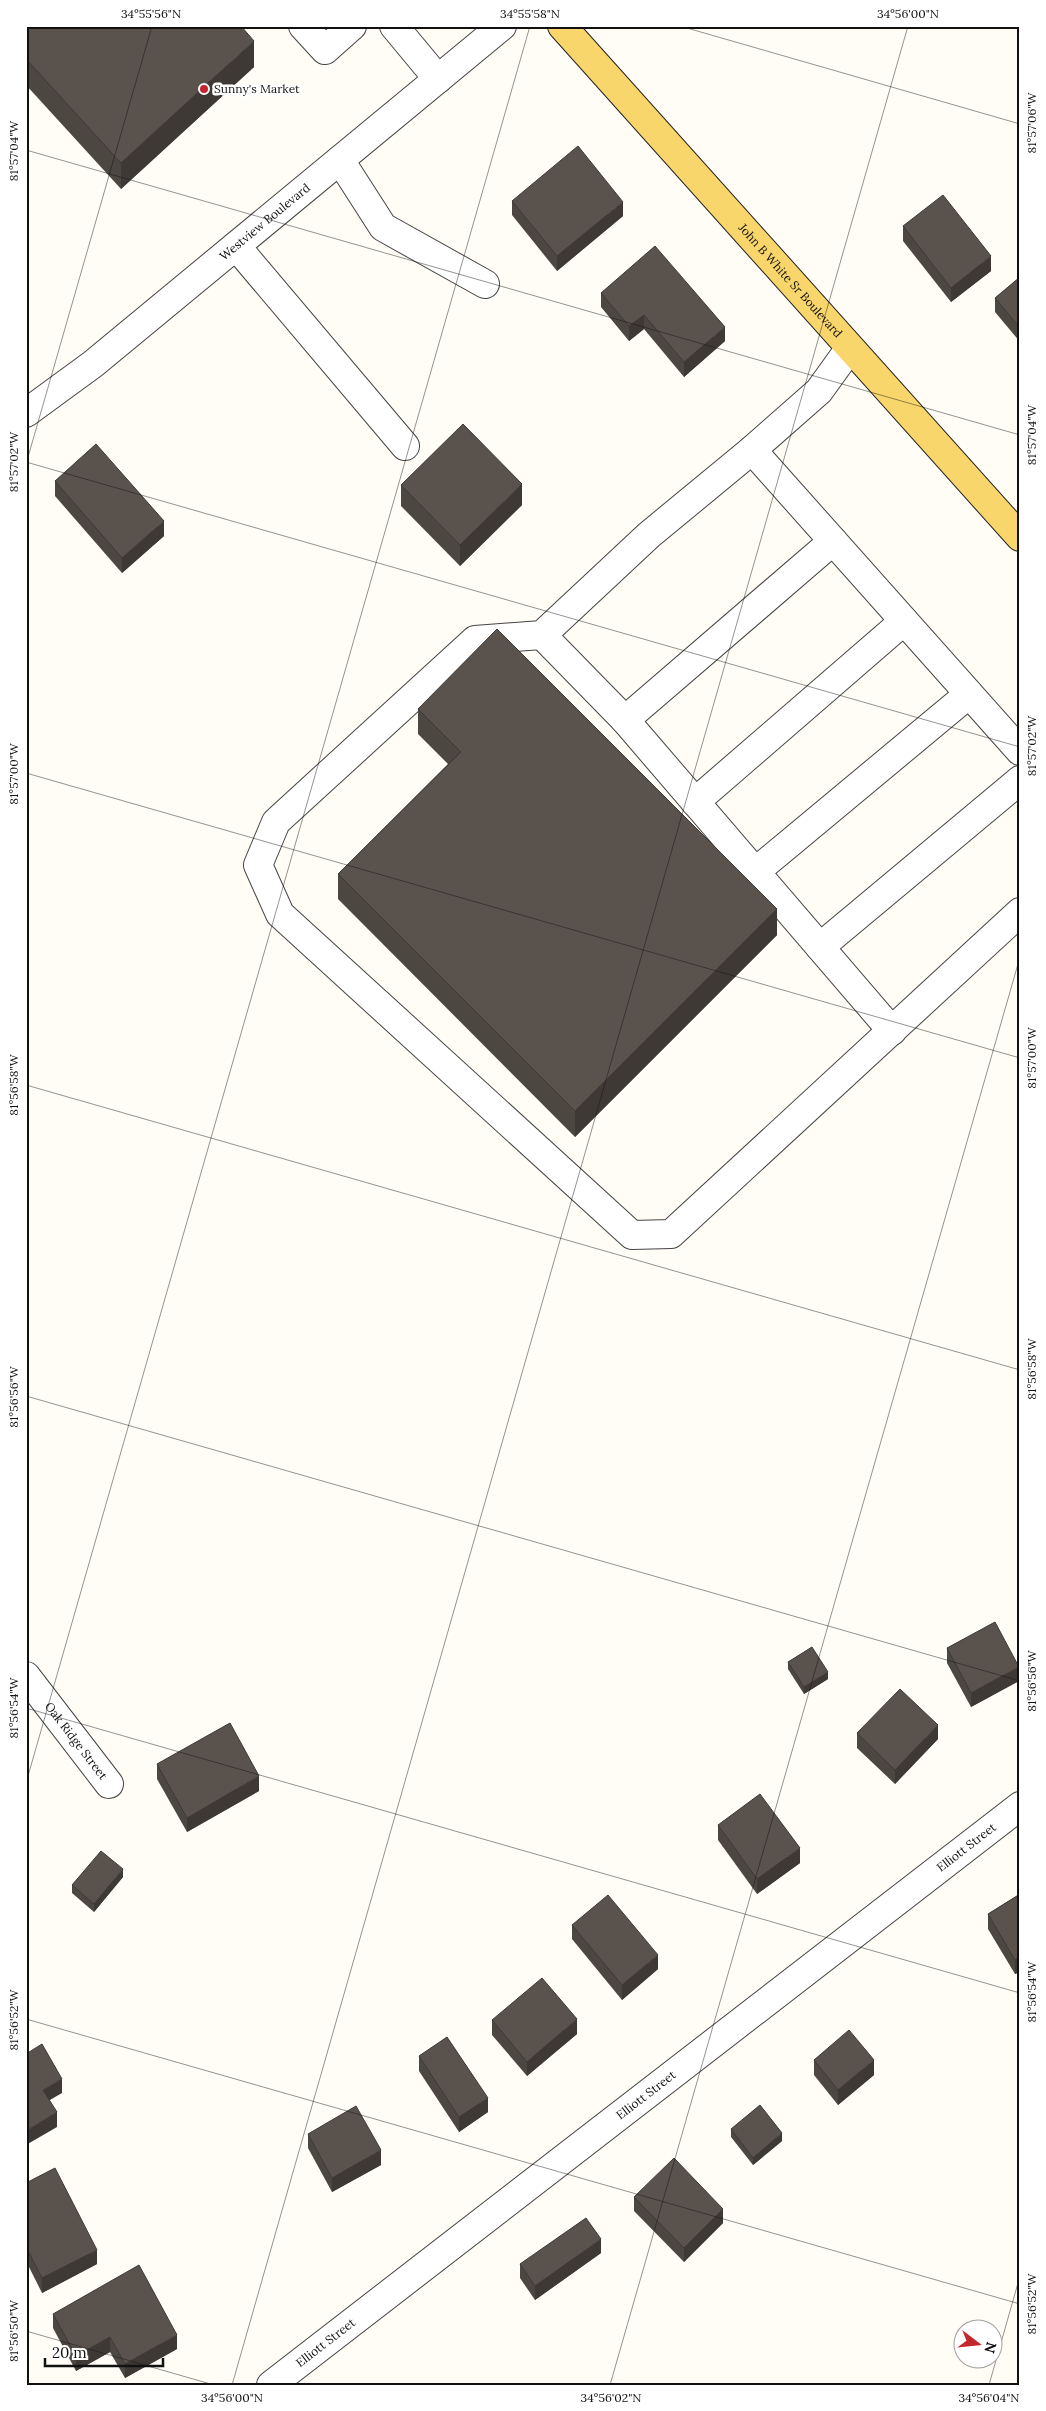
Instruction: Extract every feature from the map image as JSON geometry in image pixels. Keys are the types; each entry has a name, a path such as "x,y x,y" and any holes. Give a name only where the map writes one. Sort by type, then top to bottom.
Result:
{"main road":[{"name":"John B White Sr Boulevard","path":"562,26 1020,537"}],"street":[{"path":"303,26 325,50 352,26"},
{"path":"394,26 438,79"},
{"name":"Westview Boulevard","path":"26,413 93,364 502,26"},
{"path":"340,160 383,227 486,284"},
{"path":"236,246 405,446"},
{"path":"850,348 819,391 752,450 649,535 542,635 476,640 276,822 258,865 280,914 632,1235 671,1234 1020,912"},
{"path":"752,450 1020,751"},
{"path":"625,720 833,541"},
{"path":"694,802 904,621"},
{"path":"542,635 625,720 892,1031"},
{"path":"755,872 969,694"},
{"path":"820,947 1020,780"},
{"name":"Oak Ridge Street","path":"26,1676 109,1784"},
{"name":"Elliott Street","path":"271,2385 1020,1806"}],"building":[{"path":"26,26 241,26 254,41 121,163 26,59"},
{"path":"578,146 623,202 557,256 512,201"},
{"path":"943,195 991,256 951,288 903,226"},
{"path":"655,246 725,327 684,362 644,315 629,326 601,293"},
{"path":"1020,277 1020,328 995,298"},
{"path":"463,424 522,484 460,545 401,485"},
{"path":"96,444 164,521 122,558 55,481"},
{"path":"497,629 777,909 575,1111 338,874 461,752 418,709"},
{"path":"995,1622 1019,1667 971,1693 947,1648"},
{"path":"812,1647 828,1672 804,1687 788,1662"},
{"path":"900,1689 938,1725 895,1770 857,1733"},
{"path":"230,1723 259,1776 187,1818 157,1764"},
{"path":"760,1794 800,1848 757,1879 718,1825"},
{"path":"101,1851 123,1869 94,1904 72,1885"},
{"path":"1020,1894 1020,1957 1015,1960 988,1914"},
{"path":"608,1895 658,1955 622,1985 572,1925"},
{"path":"542,1978 577,2019 527,2062 492,2020"},
{"path":"849,2030 874,2060 838,2090 814,2060"},
{"path":"447,2037 488,2098 459,2117 419,2056"},
{"path":"42,2044 62,2079 43,2090 57,2112 26,2131 26,2054"},
{"path":"760,2105 782,2133 753,2158 731,2129"},
{"path":"356,2106 381,2150 332,2178 308,2134"},
{"path":"674,2158 723,2209 684,2248 634,2197"},
{"path":"55,2168 97,2250 42,2278 26,2247 26,2183"},
{"path":"586,2218 601,2239 535,2286 520,2264"},
{"path":"139,2265 177,2335 125,2364 110,2337 76,2356 53,2314"}],"place":[{"name":"Sunny's Market","path":"204,89"}]}
